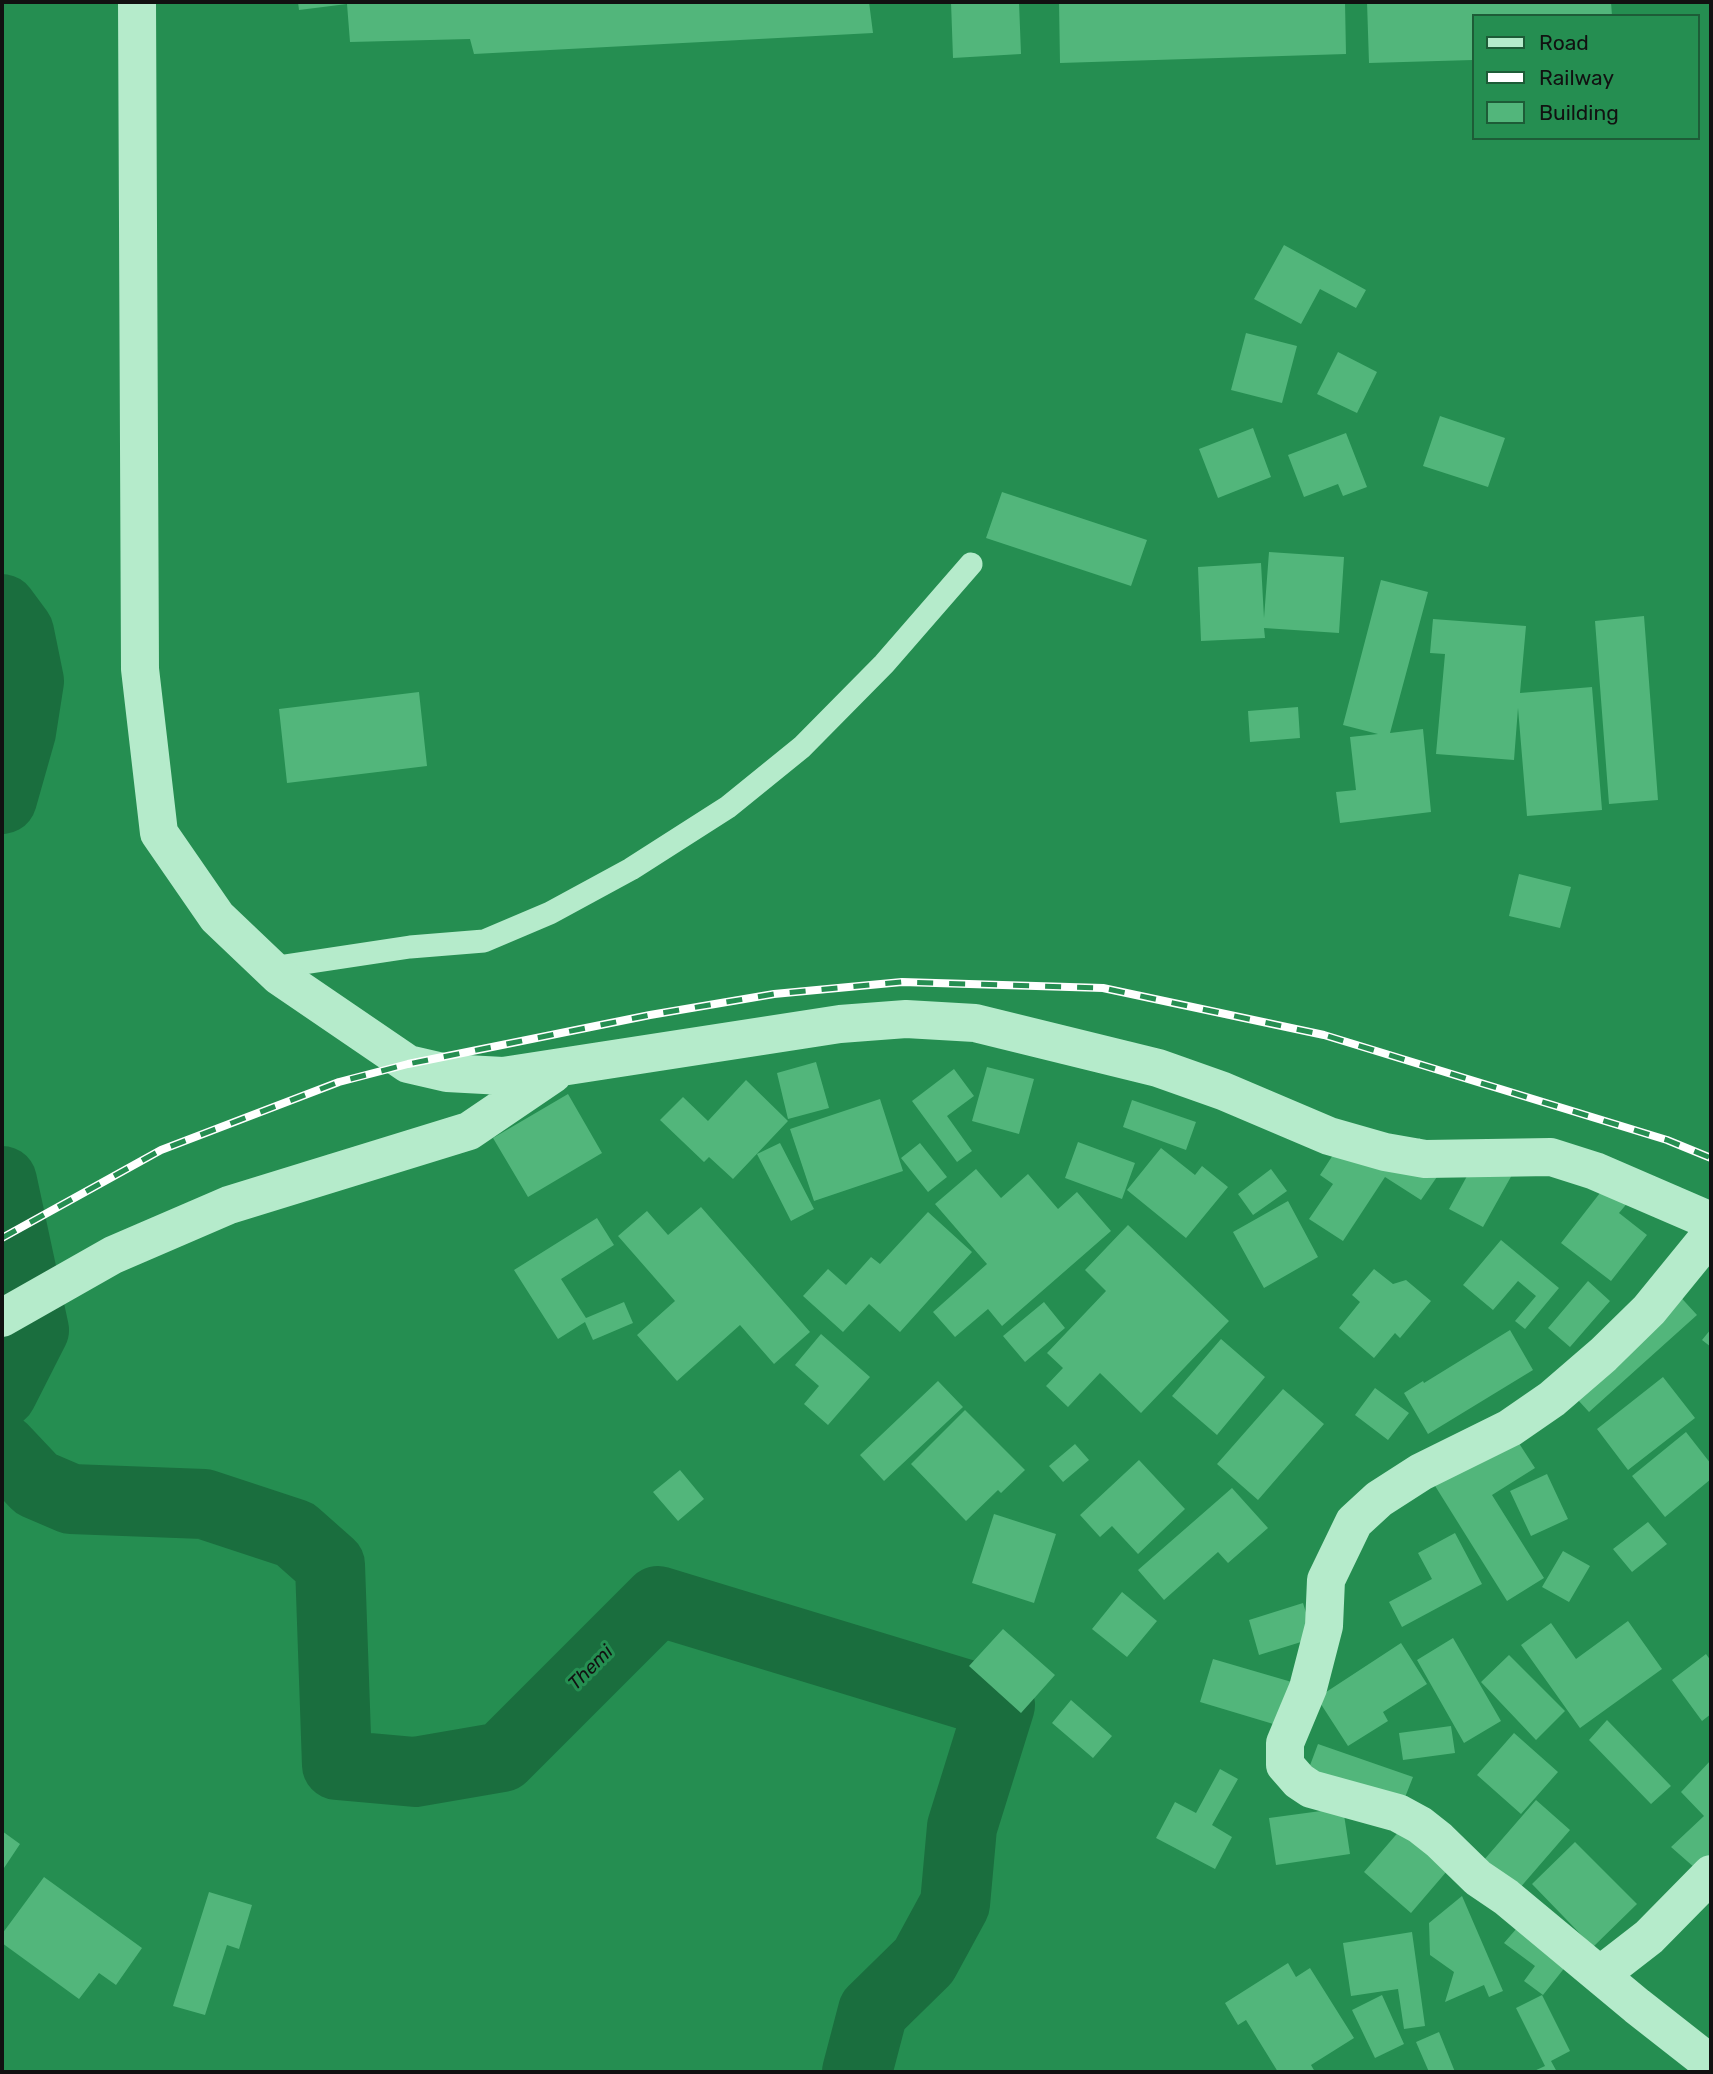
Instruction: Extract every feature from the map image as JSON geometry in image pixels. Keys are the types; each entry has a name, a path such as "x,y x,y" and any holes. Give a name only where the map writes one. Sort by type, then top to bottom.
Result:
{"street":[{"path":"137,2 140,669 159,833 217,917 271,968 408,1064 447,1073 503,1076 840,1024 906,1019 975,1023 1158,1068 1223,1091 1329,1136 1385,1152 1425,1159 1551,1157 1595,1171 1711,1221"},
{"path":"2,1318 113,1255 229,1205 469,1131 559,1069"},
{"path":"1711,1234 1649,1310 1552,1399 1510,1427 1410,1479 1379,1499 1354,1522 1326,1580 1324,1626 1308,1688 1285,1743 1285,1765 1299,1781 1311,1789 1398,1813 1420,1825 1478,1878 1516,1905 1711,2064"},
{"path":"1600,1975 1648,1937 1711,1874"}],"lane":[{"path":"271,968 410,947 484,941 550,913 631,869 728,807 802,747 884,664 971,564"}],"building":[{"path":"298,2 869,2 873,33 474,54 470,39 350,42 347,4 299,10"},
{"path":"951,2 1019,2 1021,54 953,58"},
{"path":"1059,2 1345,2 1346,54 1060,63"},
{"path":"1367,2 1611,2 1612,14 1472,14 1472,60 1369,63"},
{"path":"1284,245 1366,290 1356,308 1320,289 1301,324 1254,299"},
{"path":"1246,333 1297,346 1282,403 1231,390"},
{"path":"1338,352 1377,372 1357,413 1317,394"},
{"path":"1440,416 1505,438 1488,487 1423,466"},
{"path":"1253,428 1271,477 1218,498 1199,449"},
{"path":"1346,433 1367,487 1343,496 1338,484 1304,497 1288,455"},
{"path":"1002,492 1147,540 1131,586 986,538"},
{"path":"1269,552 1344,557 1339,633 1264,628 1265,638 1201,641 1198,567 1261,563 1264,618"},
{"path":"1381,580 1428,592 1390,733 1423,729 1431,812 1340,823 1336,792 1356,790 1350,737 1378,734 1343,725"},
{"path":"1644,616 1658,800 1609,804 1595,621"},
{"path":"1433,619 1526,626 1520,693 1592,687 1602,810 1527,816 1518,708 1514,760 1436,754 1445,654 1430,653"},
{"path":"419,692 427,766 287,783 279,709"},
{"path":"1298,707 1300,738 1250,742 1248,711"},
{"path":"1519,874 1571,887 1560,928 1509,916"},
{"path":"816,1062 829,1108 788,1119 777,1073"},
{"path":"987,1067 1034,1079 1019,1134 972,1121"},
{"path":"954,1069 974,1096 947,1116 972,1151 957,1162 912,1101"},
{"path":"746,1080 788,1121 733,1179 709,1157 704,1162 660,1120 683,1097 708,1121"},
{"path":"568,1094 602,1153 528,1197 493,1138"},
{"path":"880,1099 903,1171 814,1201 790,1129"},
{"path":"1132,1100 1196,1122 1186,1150 1123,1127"},
{"path":"1353,1124 1406,1159 1419,1138 1450,1158 1421,1200 1385,1177 1343,1241 1309,1219 1333,1184 1320,1175"},
{"path":"1078,1142 1135,1163 1122,1199 1065,1178"},
{"path":"780,1143 814,1209 791,1221 757,1154"},
{"path":"920,1143 947,1177 928,1192 901,1158"},
{"path":"1484,1145 1518,1164 1483,1227 1449,1209"},
{"path":"1161,1148 1195,1175 1202,1166 1228,1187 1186,1238 1127,1190"},
{"path":"976,1169 1001,1198 1028,1174 1058,1209 1077,1192 1111,1231 1002,1326 988,1309 955,1337 933,1312 987,1264 935,1204"},
{"path":"1271,1169 1287,1191 1253,1215 1238,1194"},
{"path":"1607,1184 1629,1201 1619,1213 1647,1235 1611,1281 1561,1243"},
{"path":"1288,1201 1318,1257 1264,1288 1233,1232"},
{"path":"701,1207 810,1332 774,1364 740,1325 677,1381 637,1335 675,1301 618,1236 647,1211 668,1235"},
{"path":"928,1212 972,1252 900,1332 869,1304 843,1332 803,1296 828,1269 846,1285 871,1257 880,1264"},
{"path":"597,1218 614,1245 561,1279 586,1318 624,1302 633,1323 593,1340 585,1322 558,1339 514,1270"},
{"path":"1128,1225 1229,1321 1141,1413 1100,1373 1068,1407 1046,1386 1063,1368 1047,1353 1106,1291 1085,1270"},
{"path":"1501,1240 1559,1288 1525,1329 1515,1321 1536,1296 1518,1281 1493,1310 1463,1285"},
{"path":"1374,1269 1393,1284 1406,1280 1431,1301 1400,1338 1395,1333 1374,1358 1339,1328 1360,1302 1352,1295"},
{"path":"1588,1281 1610,1301 1570,1347 1548,1328"},
{"path":"1675,1291 1697,1315 1589,1412 1567,1388"},
{"path":"1044,1302 1065,1328 1025,1362 1003,1336"},
{"path":"1711,1329 1711,1347 1702,1340"},
{"path":"1510,1330 1533,1370 1428,1434 1404,1393"},
{"path":"821,1334 870,1377 828,1425 804,1404 819,1386 795,1365"},
{"path":"1221,1339 1265,1377 1217,1435 1172,1396"},
{"path":"1663,1377 1695,1418 1628,1470 1597,1429"},
{"path":"938,1381 963,1407 884,1481 860,1455"},
{"path":"1375,1388 1409,1413 1388,1440 1355,1415"},
{"path":"1283,1389 1324,1424 1258,1500 1217,1464"},
{"path":"965,1410 1025,1470 1001,1493 998,1490 966,1521 911,1464"},
{"path":"1511,1431 1535,1468 1492,1495 1544,1578 1507,1601 1432,1481"},
{"path":"1686,1432 1711,1464 1711,1479 1665,1517 1632,1476"},
{"path":"1075,1444 1089,1460 1063,1482 1049,1466"},
{"path":"1139,1460 1185,1509 1138,1554 1112,1526 1100,1537 1080,1515"},
{"path":"680,1470 704,1499 678,1521 653,1492"},
{"path":"1547,1474 1568,1519 1531,1536 1510,1491"},
{"path":"1232,1488 1268,1528 1228,1563 1218,1552 1164,1600 1138,1570"},
{"path":"994,1514 1056,1534 1034,1603 972,1583"},
{"path":"1648,1522 1667,1544 1632,1572 1613,1549"},
{"path":"1455,1533 1482,1584 1402,1627 1389,1602 1432,1579 1418,1553"},
{"path":"1563,1551 1590,1566 1569,1602 1542,1587"},
{"path":"1122,1592 1157,1621 1127,1657 1092,1629"},
{"path":"1303,1603 1314,1638 1259,1655 1249,1620"},
{"path":"1628,1621 1662,1669 1580,1728 1521,1645 1551,1623 1576,1659"},
{"path":"1003,1629 1055,1675 1021,1713 969,1666"},
{"path":"1453,1638 1501,1721 1464,1743 1417,1660"},
{"path":"1401,1643 1427,1684 1383,1712 1388,1721 1348,1746 1317,1698"},
{"path":"1706,1654 1711,1661 1711,1714 1702,1721 1672,1680"},
{"path":"1509,1655 1565,1711 1536,1740 1481,1682"},
{"path":"1213,1659 1302,1685 1290,1729 1200,1702"},
{"path":"1071,1700 1112,1736 1093,1758 1052,1723"},
{"path":"1607,1720 1671,1786 1651,1804 1589,1740"},
{"path":"1451,1726 1455,1753 1403,1760 1399,1733"},
{"path":"1514,1733 1558,1772 1521,1814 1477,1775"},
{"path":"1318,1744 1413,1777 1400,1810 1306,1776"},
{"path":"1711,1760 1711,1865 1703,1875 1671,1847 1704,1816 1681,1792"},
{"path":"1220,1769 1238,1779 1212,1825 1232,1837 1215,1869 1156,1838 1175,1802 1196,1813"},
{"path":"1536,1800 1570,1830 1512,1897 1477,1868"},
{"path":"1343,1808 1350,1854 1276,1865 1269,1818"},
{"path":"1401,1829 1447,1871 1411,1913 1364,1872"},
{"path":"2,1831 20,1844 2,1871"},
{"path":"1575,1842 1637,1904 1593,1947 1532,1884"},
{"path":"44,1877 142,1948 116,1985 99,1973 79,1999 2,1943 2,1934"},
{"path":"209,1892 252,1905 239,1949 227,1945 205,2015 173,2006"},
{"path":"1462,1896 1503,1991 1489,1997 1484,1985 1445,2002 1454,1972 1430,1955 1429,1923"},
{"path":"1517,1928 1566,1966 1543,1995 1524,1981 1535,1966 1504,1943"},
{"path":"1412,1932 1425,2026 1404,2029 1398,1989 1351,1996 1343,1943"},
{"path":"1288,1963 1296,1977 1310,1968 1354,2038 1311,2065 1315,2072 1278,2072 1246,2020 1238,2025 1225,2003"},
{"path":"1382,1995 1404,2044 1375,2058 1352,2010"},
{"path":"1542,1995 1570,2051 1551,2061 1557,2072 1532,2072 1545,2066 1516,2008"},
{"path":"1439,2032 1455,2072 1429,2072 1416,2042"}],"waterway":[{"name":"Themi","path":"2,609 19,632 29,681 21,732 2,799"},
{"name":"Themi","path":"2,1181 34,1330 2,1393"},
{"name":"Themi","path":"2,1448 36,1484 71,1499 204,1504 295,1534 330,1565 337,1765 415,1772 502,1757 658,1601 1000,1705 962,1827 955,1904 924,1961 873,2011 857,2072"}],"railway":[{"path":"2,1238 161,1150 339,1082 408,1064 650,1015 774,994 902,982 1103,988 1324,1035 1667,1140 1711,1158"}]}
